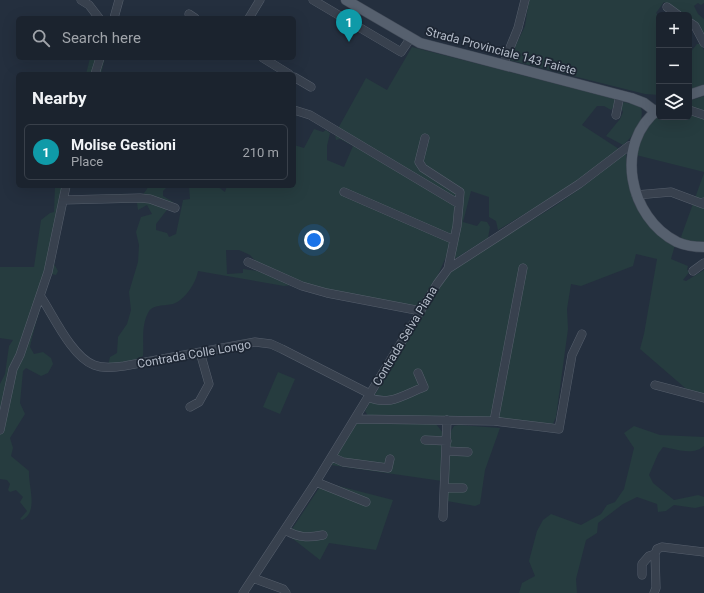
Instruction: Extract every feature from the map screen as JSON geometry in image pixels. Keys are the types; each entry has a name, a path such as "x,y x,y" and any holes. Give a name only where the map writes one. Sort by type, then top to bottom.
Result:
{"main road":[{"name":"Strada Provinciale 143 Faiete","path":"346,0 410,39 430,46 641,101 656,110"},
{"path":"692,94 704,90"},
{"path":"656,112 641,130 634,145 631,166 636,195 651,219 666,235 677,242 689,246 704,247"}],"street":[{"path":"80,0 89,5 97,16"},
{"path":"115,16 119,0"},
{"path":"250,16 260,0"},
{"path":"313,0 401,52 410,39"},
{"path":"504,65 518,28 525,0"},
{"path":"667,8 673,12"},
{"path":"692,24 695,26 704,44"},
{"path":"96,72 99,60"},
{"path":"266,60 287,72"},
{"path":"296,78 311,87"},
{"path":"616,115 620,95"},
{"path":"296,111 310,115 459,204"},
{"path":"692,111 704,115"},
{"path":"425,138 419,162 423,168 460,192 454,240 448,269"},
{"name":"Contrada Selva Piana","path":"243,593 332,457 448,269 579,184 629,146 634,145"},
{"path":"0,430 13,369 20,355 34,312 41,297 48,272 66,188"},
{"path":"344,192 454,240"},
{"path":"636,195 671,192 703,204 704,202"},
{"path":"63,200 140,198 150,199 175,208"},
{"path":"248,262 302,286 327,293 421,311"},
{"path":"693,271 704,263"},
{"path":"494,421 523,268"},
{"name":"Contrada Colle Longo","path":"41,297 68,341 81,356 92,365 107,368 200,352 271,344 377,401 388,402 424,387 418,373"},
{"path":"355,419 494,421 559,429 572,355 582,334"},
{"path":"190,407 199,402 209,384 200,352"},
{"path":"655,385 704,398"},
{"path":"443,517 447,420"},
{"path":"425,440 447,441"},
{"path":"446,452 468,452"},
{"path":"332,457 343,462 388,468 390,459"},
{"path":"316,482 366,502"},
{"path":"445,488 463,488"},
{"path":"285,530 298,537 308,538 323,535"},
{"path":"654,593 656,588 655,554 657,549 662,547 704,552"},
{"path":"642,574 642,564 649,556 655,554"},
{"path":"253,578 283,589 286,593"}],"green space":[{"path":"529,0 704,0 704,3 701,5 698,3 694,6 698,14 704,19 704,37 692,23 692,12 679,12 664,2 656,12 656,95 645,94 509,60 525,26"},
{"path":"697,44 701,44 704,50 704,85 692,89 692,84 692,50"},
{"path":"412,47 615,99 615,105 611,110 604,106 597,106 582,125 619,149 577,182 498,230 496,221 489,217 489,197 471,191 463,222 477,226 481,221 487,222 490,227 488,238 453,260 449,250 438,275 419,308 336,292 292,279 257,263 250,255 239,250 226,250 227,274 243,273 243,269 257,271 292,285 284,286 198,271 192,286 182,299 173,304 152,308 148,313 144,323 143,356 132,361 108,365 110,357 117,353 118,337 127,324 131,310 129,292 138,262 139,245 136,232 141,217 152,214 147,205 138,210 137,203 148,188 166,188 163,191 163,196 173,202 156,224 156,230 167,233 169,237 176,234 183,200 190,199 189,188 220,188 225,192 226,188 296,188 296,146 304,148 314,129 323,132 326,130 330,133 327,146 327,160 344,167 353,146 340,139 336,140 335,134 366,78 387,90"},
{"path":"90,60 104,60 102,72 86,72"},
{"path":"704,96 704,172 636,155 639,142 656,115 656,120 692,120 692,100"},
{"path":"624,102 641,108 642,113 640,123 631,137 623,145 606,136 620,119 623,112 621,107"},
{"path":"626,153 629,184 636,207 642,217 651,226 675,245 671,259 688,266 687,270 690,271 683,280 686,281 704,270 704,396 691,393 640,349 657,259 636,254 633,266 581,286 571,284 567,309 568,329 556,417 553,424 489,417 368,416 365,411 448,274 457,266 555,206"},
{"path":"704,173 704,244 684,240 681,237"},
{"path":"55,188 69,188 54,264 58,271 56,275 51,274 30,347 34,354 43,352 51,358 53,364 48,373 41,376 26,368 23,371 20,403 25,414 10,438 13,448 11,456 29,471 32,498 31,505 27,516 22,520 20,519 27,511 20,502 23,497 16,490 10,492 8,490 10,484 7,480 0,479 0,384 5,374 9,346 13,340 0,338 0,267 34,267 41,220 50,213 54,212"},
{"path":"278,372 295,379 280,414 263,407"},
{"path":"357,423 436,424 443,433 442,481 331,465"},
{"path":"459,425 500,428 485,470 480,504 475,506 447,501 450,433 454,426"},
{"path":"634,426 660,435 704,437 704,446 695,451 684,451 663,447 658,454 649,475 653,483 674,500 698,495 704,497 704,506 695,508 674,505 666,511 658,512 657,504 637,497 623,504 598,523 597,533 586,540 576,579 577,593 519,593 522,583 535,576 529,561 537,531 543,520 551,514 581,525 601,514 607,505 615,502 624,489 634,448 624,433"},
{"path":"323,482 393,500 376,550 329,543 320,560 288,535"}],"place":[{"name":"Molise Gestioni","path":"349,42"}]}
